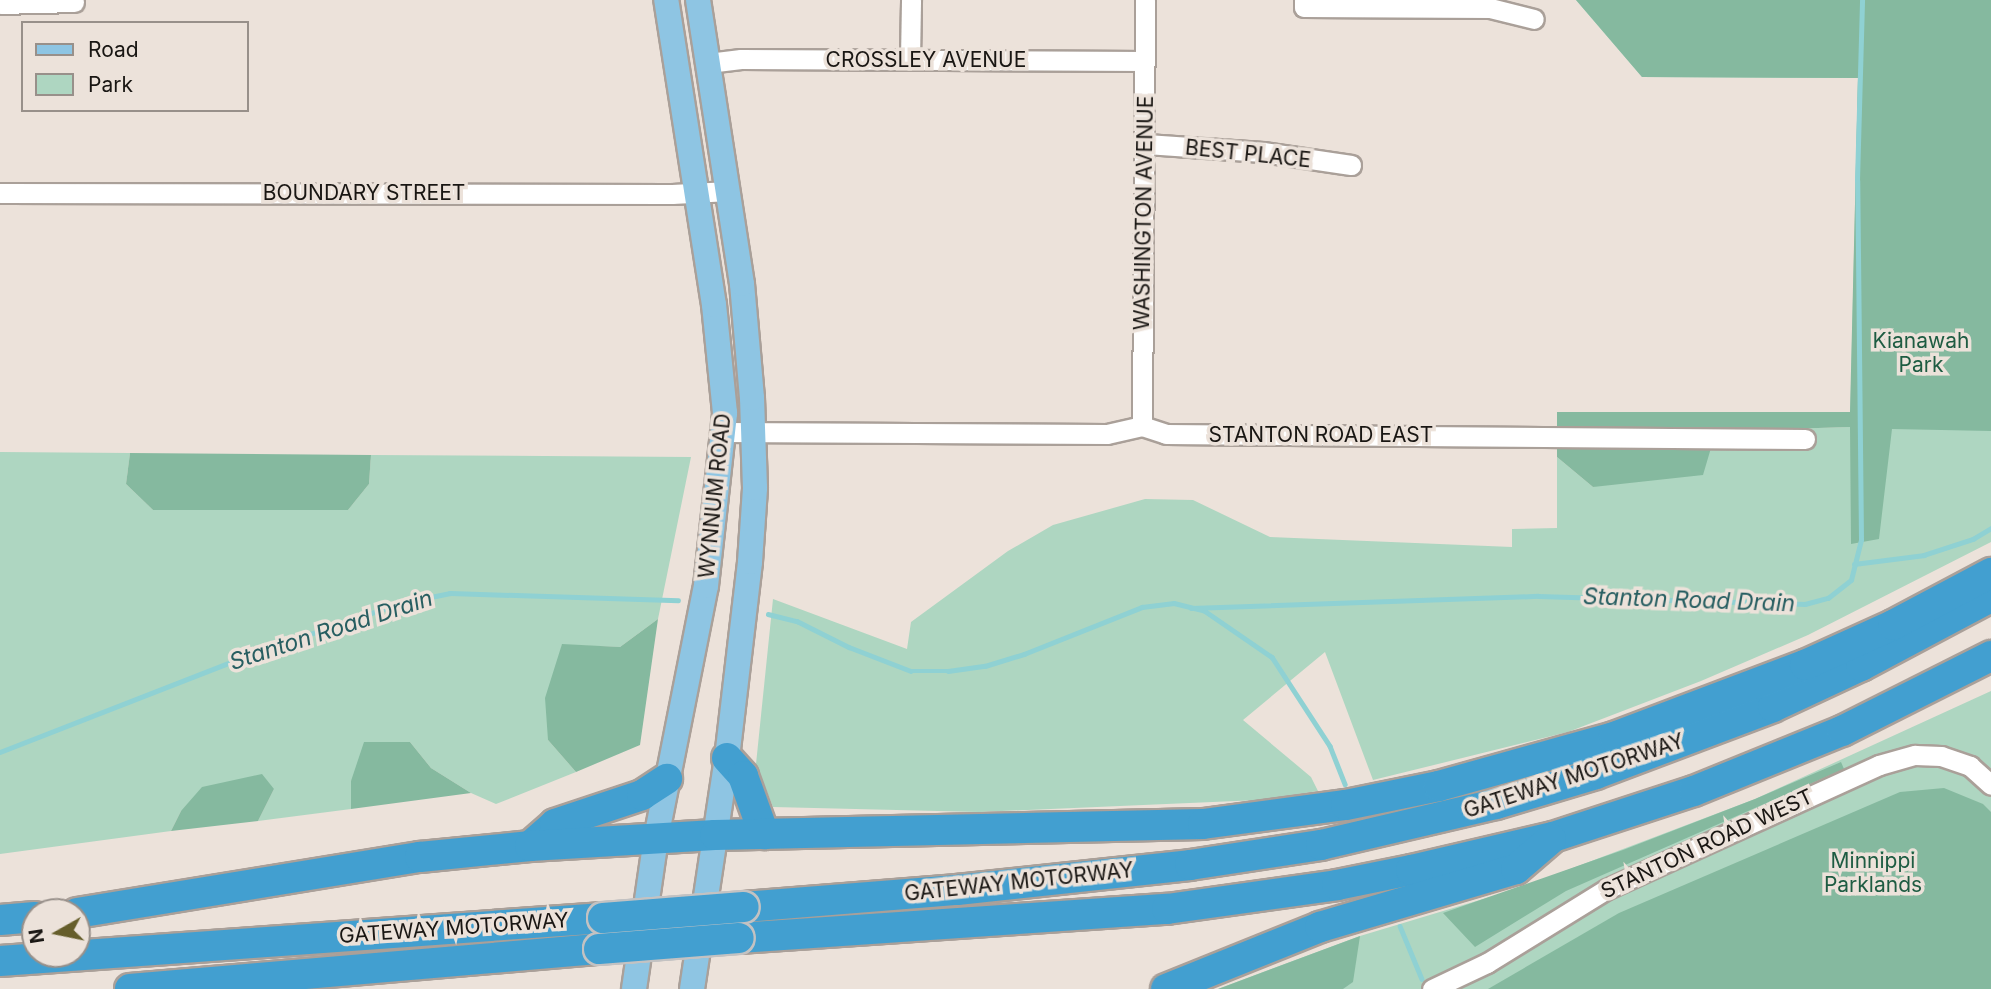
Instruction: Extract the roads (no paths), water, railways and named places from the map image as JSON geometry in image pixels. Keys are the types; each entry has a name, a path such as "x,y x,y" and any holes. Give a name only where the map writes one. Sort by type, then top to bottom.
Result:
{"highway":[{"path":"91,911 420,857 530,846 715,835 1203,824 1299,813 1439,786 1614,737 1726,697 1892,625 1991,573"},
{"name":"GATEWAY MOTORWAY","path":"0,961 957,890 1203,863 1321,845 1496,804 1596,774 1773,707 1861,666 1991,597"},
{"name":"GATEWAY MOTORWAY","path":"130,989 739,938 1180,908 1337,885 1553,837 1694,791 1842,731 1991,656"},
{"path":"727,758 743,776 764,834"},
{"path":"530,846 555,824 642,794 667,779"},
{"path":"1166,989 1320,927 1516,869 1553,837"},
{"path":"0,920 21,918"}],"main road":[{"name":"WYNNUM ROAD","path":"634,989 656,838 706,586 724,432 721,360 698,192 666,0"},
{"name":"WYNNUM ROAD","path":"692,989 727,758 752,541 754,431 745,308 698,0"}],"street":[{"path":"910,59 911,0"},
{"name":"WASHINGTON AVENUE","path":"1142,426 1145,0"},
{"path":"1304,0 1304,7 1490,8 1534,19"},
{"path":"0,4 74,1 75,21"},
{"name":"CROSSLEY AVENUE","path":"708,63 730,59 1145,61"},
{"name":"BEST PLACE","path":"1146,144 1245,150 1351,165"},
{"name":"BOUNDARY STREET","path":"0,193 729,191"},
{"name":"STANTON ROAD EAST","path":"724,432 1107,434 1142,426 1166,434 1805,439"},
{"name":"STANTON ROAD WEST","path":"1432,989 1488,962 1607,889 1879,765 1915,755 1941,756 1970,766 1991,785"}],"waterway":[{"name":"Stanton Road Drain","path":"1191,608 1538,596 1805,604 1828,598 1851,580 1861,540 1857,181 1862,0"},
{"path":"1854,564 1924,555 1973,539 1991,528"},
{"name":"Stanton Road Drain","path":"0,752 249,655 401,603 450,593 678,600"},
{"name":"Stanton Road Drain","path":"768,614 797,621 849,647 911,671 948,671 985,666 1024,654 1142,607 1174,603 1205,611 1272,657 1330,746 1345,784"},
{"path":"1400,926 1422,979"}],"park label":[{"name":"Kianawah Park","path":"1921,353"},
{"name":"Minnippi Parklands","path":"1873,873"}]}
